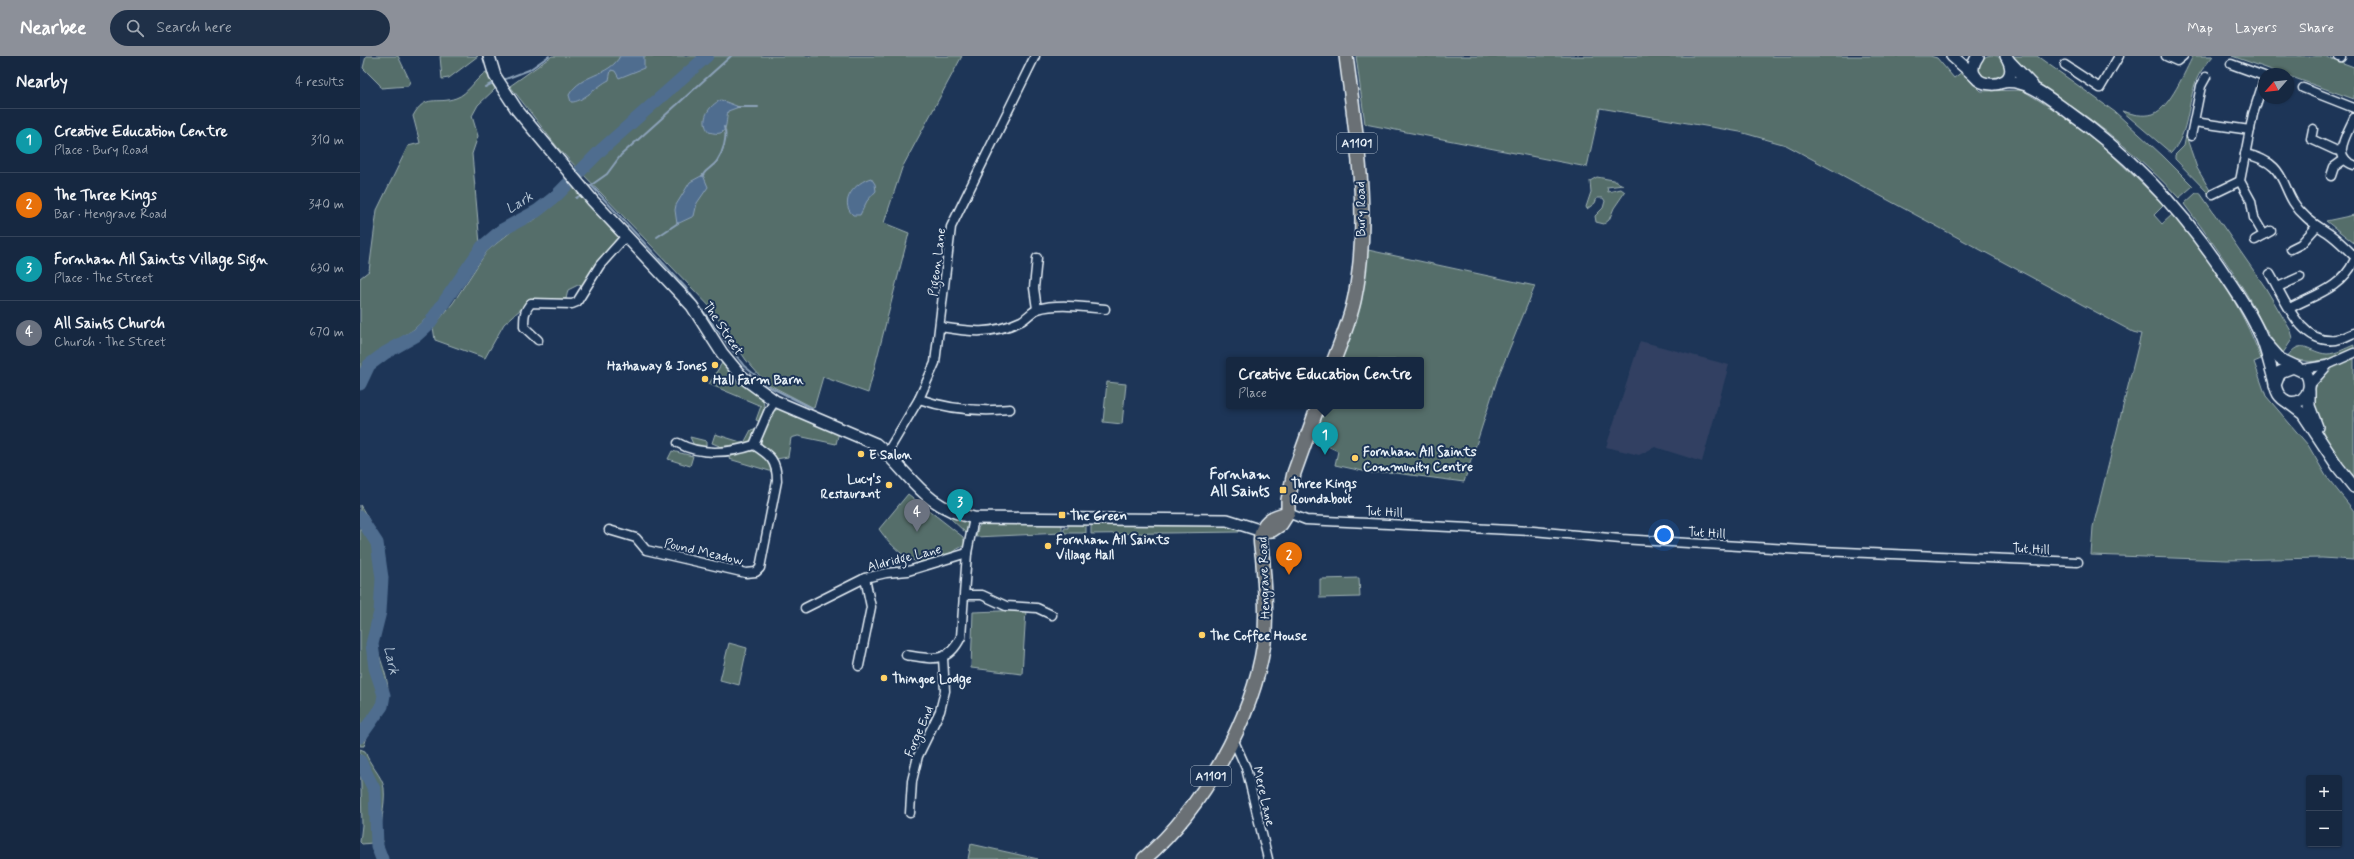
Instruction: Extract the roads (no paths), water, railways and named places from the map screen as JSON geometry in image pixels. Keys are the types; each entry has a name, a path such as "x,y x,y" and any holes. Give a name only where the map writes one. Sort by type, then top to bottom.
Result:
{"main road":[{"name":"The Street","path":"489,56 497,80 517,110 574,178 692,306 722,353 738,372 752,385 775,401 861,436 887,453 924,495 952,511 974,518"},
{"name":"Bury Road","path":"1335,357 1355,297 1361,240 1360,169 1346,56"},
{"path":"1952,56 1987,85 2008,81 2027,86 2040,93 2087,125 2156,187 2214,257 2243,302 2261,338 2279,396 2303,414 2322,444 2354,488"},
{"path":"1978,56 1974,70 1978,79"},
{"path":"2002,82 2008,75 2008,58"},
{"path":"2008,58 2018,73 2040,93"},
{"path":"2261,338 2280,359 2300,368 2306,373 2310,388 2309,406 2322,444"},
{"path":"2275,385 2277,376 2284,369 2300,368"},
{"path":"2284,400 2296,402 2302,400 2310,388"},
{"path":"974,518 1227,520 1236,521 1262,531 1272,530 1281,524 1288,514 1288,500 1294,473 1316,411"},
{"name":"Hengrave Road","path":"1234,741 1249,700 1261,660 1265,636 1262,531"},
{"name":"A1101","path":"1144,859 1161,844 1189,811 1234,741"}],"street":[{"name":"Pigeon Lane","path":"887,453 919,399 935,363 951,227 1035,56"},
{"path":"2065,65 2100,88 2119,56"},
{"path":"2166,56 2177,61 2183,56"},
{"path":"2231,64 2258,74"},
{"path":"2191,136 2201,86 2206,77"},
{"path":"2303,88 2354,108"},
{"path":"2255,240 2268,233 2254,218 2251,201 2240,181 2250,130 2258,101"},
{"path":"2354,118 2346,135 2341,151 2345,159 2354,165"},
{"path":"2194,122 2250,130"},
{"path":"2313,129 2311,139 2335,150 2341,151"},
{"path":"2246,154 2268,160 2274,165 2293,201 2305,217 2354,256"},
{"path":"2331,176 2334,167 2345,159"},
{"path":"2213,194 2240,181"},
{"path":"2291,249 2301,244 2318,226"},
{"path":"538,340 524,327 524,312 531,303 572,304 578,302 600,265 626,236"},
{"path":"1037,258 1034,288 1037,309"},
{"path":"2290,308 2333,287 2344,277 2354,261"},
{"path":"2270,274 2307,333 2320,339 2337,340 2354,333"},
{"path":"2278,288 2300,277"},
{"path":"940,327 963,331 992,332 1019,321 1037,309 1070,306 1105,309"},
{"path":"2300,368 2328,365 2354,353"},
{"path":"2310,388 2328,365"},
{"path":"919,399 940,406 974,411 1010,409"},
{"path":"678,443 688,449 717,452 754,445 769,410 775,401"},
{"name":"Pound Meadow","path":"609,530 636,538 646,550 746,573 756,572 762,559 777,471 771,457 754,445"},
{"name":"Tut Hill","path":"1288,514 1306,520 1525,530 1821,551 2078,562"},
{"path":"906,655 934,659 943,658 957,646 962,637 967,553 974,518"},
{"name":"Aldridge Lane","path":"805,608 865,578 886,573 908,571 967,553"},
{"path":"859,666 871,607 865,578"},
{"path":"965,595 982,595 1006,606 1037,608 1052,615"},
{"name":"Forge End","path":"910,813 912,782 918,756 940,711 945,691 943,658"},
{"name":"Mere Lane","path":"1234,741 1246,768 1268,859"}],"waterway":[{"path":"503,80 529,70 549,56"},
{"name":"Lark","path":"360,384 369,365 385,353 417,335 429,324 482,247 502,230 537,211 556,196 601,150 707,56"},
{"path":"590,186 607,174 621,155 731,56"},
{"path":"485,87 495,82"},
{"path":"737,107 758,107"},
{"path":"702,176 715,163 721,153 725,140 724,127"},
{"path":"591,185 686,288 744,366 770,387 812,408"},
{"path":"576,198 581,195"},
{"path":"657,237 678,223"},
{"name":"Lark","path":"360,517 377,543 382,578 380,612 372,644 375,668 384,695 382,706 360,737"},
{"name":"Lark","path":"360,761 375,791 377,846 382,859"}],"place":[{"name":"Hathaway & Jones","path":"715,365"},
{"name":"Hall Farm Barn","path":"705,379"},
{"name":"E Salon","path":"861,454"},
{"name":"Creative Education Centre","path":"1325,455"},
{"name":"Fornham All Saints Community Centre","path":"1355,458"},
{"name":"Lucy's Restaurant","path":"889,485"},
{"name":"Three Kings Roundabout","path":"1283,490"},
{"name":"The Green","path":"1062,515"},
{"name":"Fornham All Saints Village Sign","path":"960,522"},
{"name":"All Saints Church","path":"917,532"},
{"name":"Fornham All Saints Village Hall","path":"1048,546"},
{"name":"The Three Kings","path":"1289,575"},
{"name":"The Coffee House","path":"1202,635"},
{"name":"Thingoe Lodge","path":"884,678"}],"district":[{"name":"Fornham All Saints","path":"1240,482"}]}
